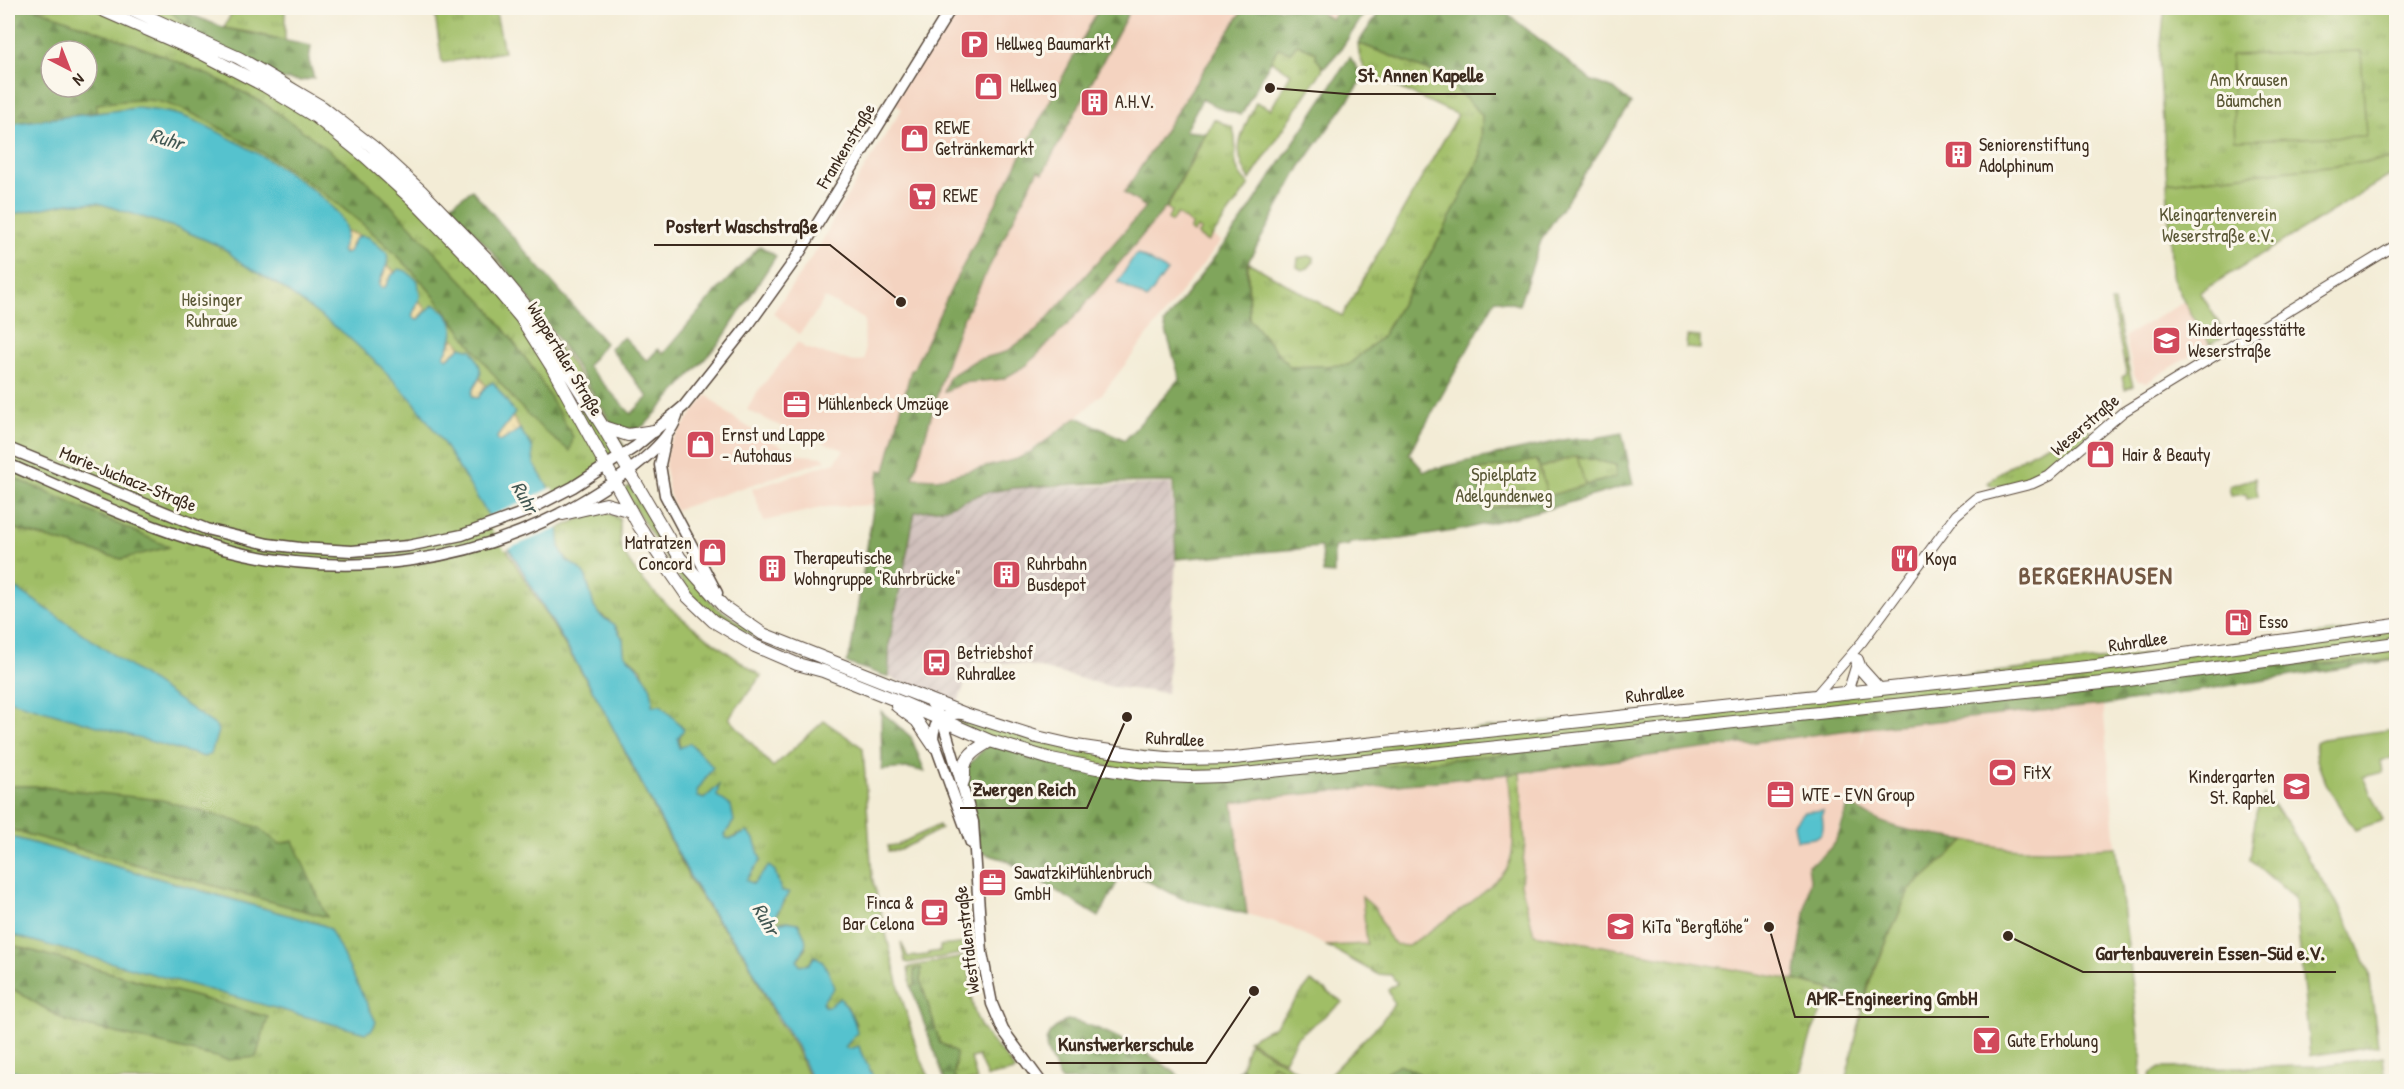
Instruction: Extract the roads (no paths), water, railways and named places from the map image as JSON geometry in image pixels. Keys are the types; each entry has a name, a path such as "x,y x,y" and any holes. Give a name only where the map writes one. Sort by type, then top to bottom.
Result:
{"main road":[{"name":"Wuppertaler Straße","path":"98,8 222,63 316,117 366,157 413,201 479,268 521,318 552,367 631,511 682,588 713,621 756,646 797,664 851,682 941,719"},
{"name":"Wuppertaler Straße","path":"129,8 206,41 271,75 322,107 373,147 421,191 487,259 530,310 603,427 680,558 724,607 763,634 927,698"},
{"name":"Frankenstraße","path":"573,487 620,457 678,413 749,324 795,260 951,8"},
{"name":"Frankenstraße","path":"584,505 629,471 667,435 675,424 678,413"},
{"path":"603,427 628,435 654,431"},
{"path":"667,435 660,465 665,495 724,607"},
{"name":"Marie-Juchacz-Straße","path":"8,448 206,529 268,544 328,550 379,549 441,540 487,527 525,512 573,487"},
{"name":"Marie-Juchacz-Straße","path":"8,464 130,517 233,551 266,558 329,565 413,560 491,543 563,514"},
{"path":"563,514 584,505 610,504 631,511"},
{"name":"Ruhrallee","path":"927,698 1018,732 1076,746 1145,756 1207,759 2096,666 2397,625"},
{"name":"Ruhrallee","path":"941,719 990,741 1051,759 1144,775 1189,777 1285,770 2190,673 2397,643"},
{"path":"1857,660 1860,668 1878,688 1868,700 1867,708"},
{"path":"1825,712 1848,691"},
{"path":"888,697 917,721 934,746"},
{"name":"Westfalenstraße","path":"927,698 941,719 973,822 982,953 992,1004 1003,1030 1041,1082"},
{"path":"934,746 934,728 941,719 957,714 968,715"},
{"path":"962,784 965,778 966,761 973,752 990,741"},
{"name":"Westfalenstraße","path":"934,746 975,851"}],"street":[{"name":"Weserstraße","path":"1817,694 1862,642 1951,522 1972,501 1986,494 2032,484 2054,473 2101,428 2123,412 2397,245"},
{"name":"Weserstraße","path":"1848,691 1862,642"}],"water":[{"name":"Ruhr","path":"137,108 171,113 199,123 246,147 297,178 335,210 344,224 346,234 342,251 344,254 349,252 354,240 360,236 368,237 387,253 386,266 379,285 381,288 385,287 391,276 399,269 406,271 418,281 420,297 412,316 418,320 434,304 448,316 453,334 444,356 448,358 461,347 472,350 481,372 472,397 478,398 486,386 493,382 515,413 497,437 498,441 502,441 520,429 532,447 534,464 550,490 556,507 560,548 567,561 579,568 586,577 594,607 602,617 614,624 623,639 624,654 641,671 649,684 653,698 652,706 661,705 684,729 678,738 679,748 690,743 713,767 697,791 698,797 704,799 719,785 717,796 731,806 734,821 725,834 726,838 731,839 747,832 754,839 761,860 746,880 753,884 769,866 775,871 781,891 789,892 773,920 774,924 786,921 798,923 806,942 797,960 800,966 809,964 815,956 825,965 834,988 822,1002 828,1007 840,998 849,1010 857,1033 845,1047 848,1049 859,1046 872,1074 871,1081 812,1081 796,1044 773,1009 745,954 716,918 693,882 599,701 516,560 442,441 414,402 381,367 346,335 280,286 244,265 222,247 180,229 98,203 69,203 8,215 8,124"},
{"path":"1138,254 1167,271 1147,299 1118,282 1134,256"},
{"path":"8,586 19,590 216,726 218,731 211,754 204,757 8,700"},
{"path":"1823,810 1821,834 1814,838 1797,840 1794,824 1803,812"},
{"path":"8,836 323,925 330,929 376,1022 372,1030 365,1033 8,934"},
{"path":"8,1069 52,1081 8,1081"}],"place":[{"name":"Hellweg Baumarkt","path":"975,44"},
{"name":"Hellweg","path":"989,86"},
{"name":"St. Annen Kapelle","path":"1270,88"},
{"name":"A.H.V.","path":"1094,102"},
{"name":"REWE Getränkemarkt","path":"914,138"},
{"name":"Seniorenstiftung Adolphinum","path":"1958,155"},
{"name":"REWE","path":"922,196"},
{"name":"Postert Waschstraße","path":"901,302"},
{"name":"Kindertagesstätte Weserstraße","path":"2167,340"},
{"name":"Mühlenbeck Umzüge","path":"797,404"},
{"name":"Ernst und Lappe - Autohaus","path":"701,445"},
{"name":"Hair & Beauty","path":"2101,455"},
{"name":"Matratzen Concord","path":"713,553"},
{"name":"Koya","path":"1904,559"},
{"name":"Therapeutische Wohngruppe \"Ruhrbrücke\"","path":"773,568"},
{"name":"Ruhrbahn Busdepot","path":"1006,574"},
{"name":"Esso","path":"2238,622"},
{"name":"Betriebshof Ruhrallee","path":"936,663"},
{"name":"Zwergen Reich","path":"1127,717"},
{"name":"FitX","path":"2003,773"},
{"name":"Kindergarten St. Raphel","path":"2296,787"},
{"name":"WTE - EVN Group","path":"1781,795"},
{"name":"SawatzkiMühlenbruch GmbH","path":"993,883"},
{"name":"Finca & Bar Celona","path":"935,913"},
{"name":"KiTa “Bergflöhe”","path":"1621,927"},
{"name":"AMR-Engineering GmbH","path":"1769,927"},
{"name":"Gartenbauverein Essen-Süd e.V.","path":"2008,936"},
{"name":"Kunstwerkerschule","path":"1254,991"},
{"name":"Gute Erholung","path":"1986,1041"}],"district":[{"name":"BERGERHAUSEN","path":"2096,576"}],"park label":[{"name":"Am Krausen Bäumchen","path":"2249,90"},
{"name":"Kleingartenverein Weserstraße e.V.","path":"2218,225"},
{"name":"Heisinger Ruhraue","path":"212,310"},
{"name":"Spielplatz Adelgundenweg","path":"1504,485"}]}
